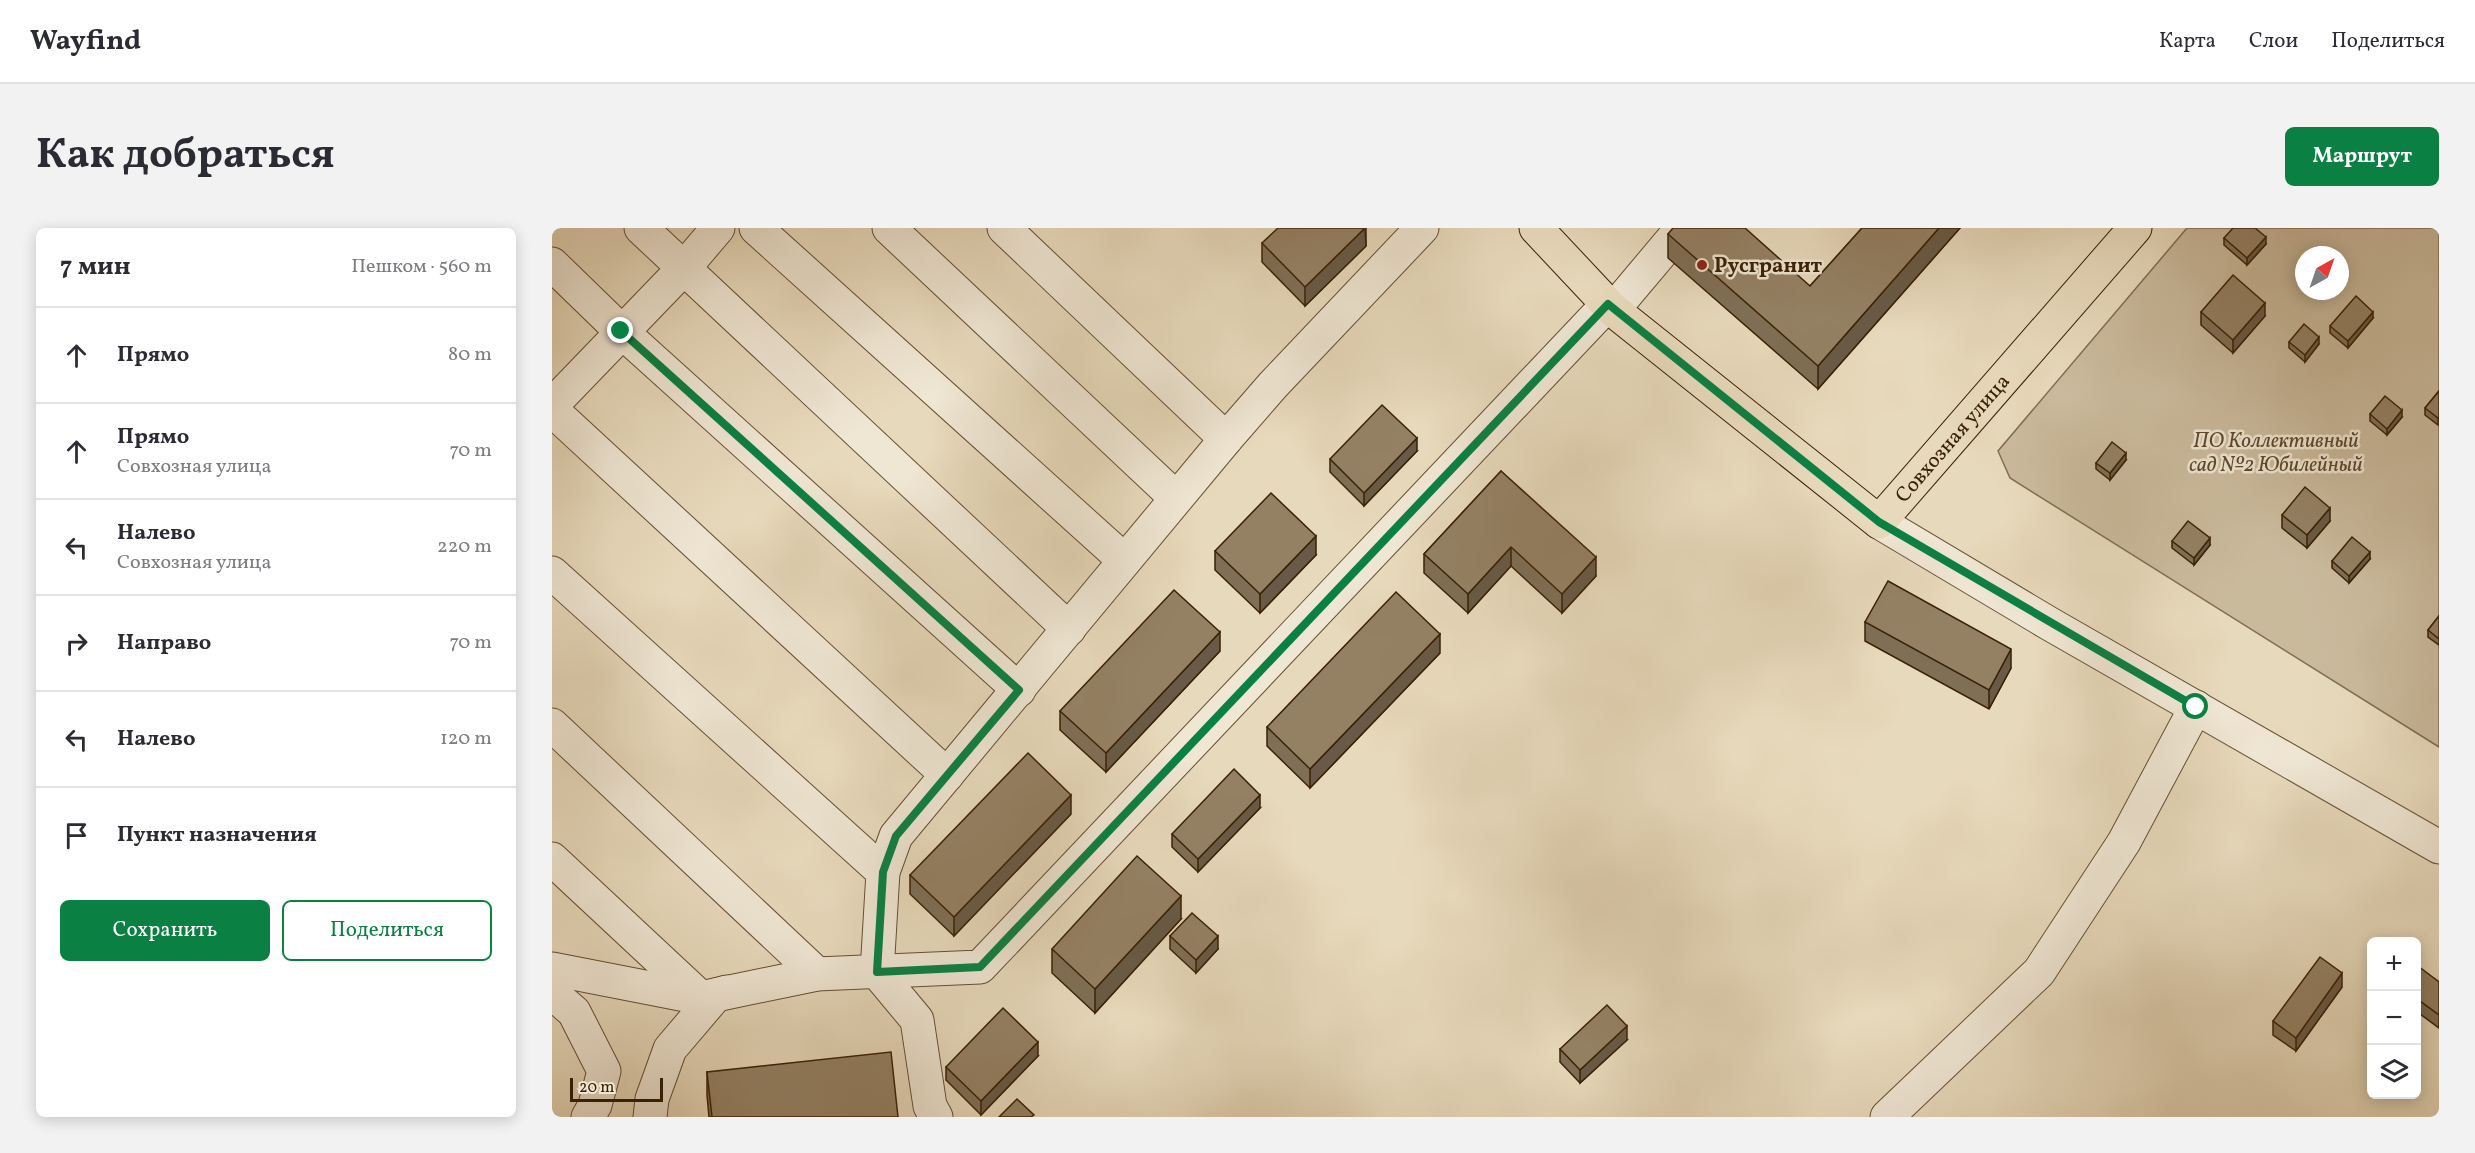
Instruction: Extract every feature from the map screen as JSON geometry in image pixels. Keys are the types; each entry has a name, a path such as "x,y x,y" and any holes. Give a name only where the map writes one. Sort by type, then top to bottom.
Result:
{"main road":[{"name":"Совхозная улица","path":"1536,228 1611,307 1879,522 2135,228"}],"street":[{"path":"640,228 1069,629"},
{"path":"552,405 684,268 718,228"},
{"path":"756,228 1124,560"},
{"path":"889,228 1176,498"},
{"path":"1004,228 1226,439"},
{"path":"936,1117 930,1106 917,1020 877,972 883,872 896,836 1226,439 1273,385 1422,228"},
{"path":"552,969 715,995 817,974 980,967 1611,307 1682,228"},
{"path":"552,264 621,331 1019,690"},
{"path":"552,410 947,775"},
{"path":"1879,522 2439,847"},
{"path":"552,573 883,872"},
{"path":"1887,1117 2039,972 2124,843 2196,707"},
{"path":"552,725 817,974"},
{"path":"552,859 715,995"},
{"path":"552,993 574,1012 604,1071 595,1105 588,1117"},
{"path":"650,1117 652,1099 669,1049 715,995"}],"green space":[{"name":"ПО Коллективный сад №2 Юбилейный","path":"2187,228 2439,228 2439,747 2010,478 1998,451"}],"building":[{"path":"1278,228 1365,228 1305,287 1262,243"},
{"path":"1673,228 1745,228 1810,286 1862,228 1939,228 1818,366 1668,234"},
{"path":"2233,228 2255,228 2266,237 2247,258 2224,238"},
{"path":"2233,275 2265,303 2233,340 2201,312"},
{"path":"2356,296 2373,312 2348,341 2330,326"},
{"path":"2304,324 2319,337 2305,355 2289,342"},
{"path":"2439,391 2439,417 2438,418 2425,408"},
{"path":"2385,396 2402,410 2387,429 2370,414"},
{"path":"1382,405 1417,438 1364,493 1330,459"},
{"path":"2112,442 2126,453 2110,473 2096,463"},
{"path":"1501,471 1596,557 1562,594 1511,547 1468,594 1424,554"},
{"path":"2305,487 2330,508 2307,535 2282,515"},
{"path":"1271,493 1316,536 1260,594 1215,551"},
{"path":"2188,521 2210,538 2194,558 2172,541"},
{"path":"2352,537 2370,552 2349,576 2332,561"},
{"path":"1888,581 2011,649 1989,690 1865,622"},
{"path":"1174,590 1220,632 1106,753 1060,711"},
{"path":"1396,592 1440,634 1310,769 1267,727"},
{"path":"2439,616 2439,639 2428,630"},
{"path":"1028,753 1071,795 954,917 910,875"},
{"path":"1234,769 1260,795 1198,859 1172,834"},
{"path":"1137,856 1181,896 1095,989 1052,949"},
{"path":"1192,913 1218,936 1196,960 1170,936"},
{"path":"2320,957 2342,973 2296,1038 2273,1021"},
{"path":"2421,968 2439,982 2439,1015 2421,1002"},
{"path":"1607,1005 1627,1026 1580,1070 1560,1049"},
{"path":"1003,1008 1038,1042 981,1101 946,1067"},
{"path":"891,1052 898,1117 712,1117 707,1072"},
{"path":"1017,1099 1034,1115 1031,1117 999,1117"}],"place":[{"name":"Русгранит","path":"1702,265"}],"route":[{"path":"621,331 1019,690 896,836 883,872 877,972 980,967 1608,304 1879,522 2050,624 2196,707"}]}
